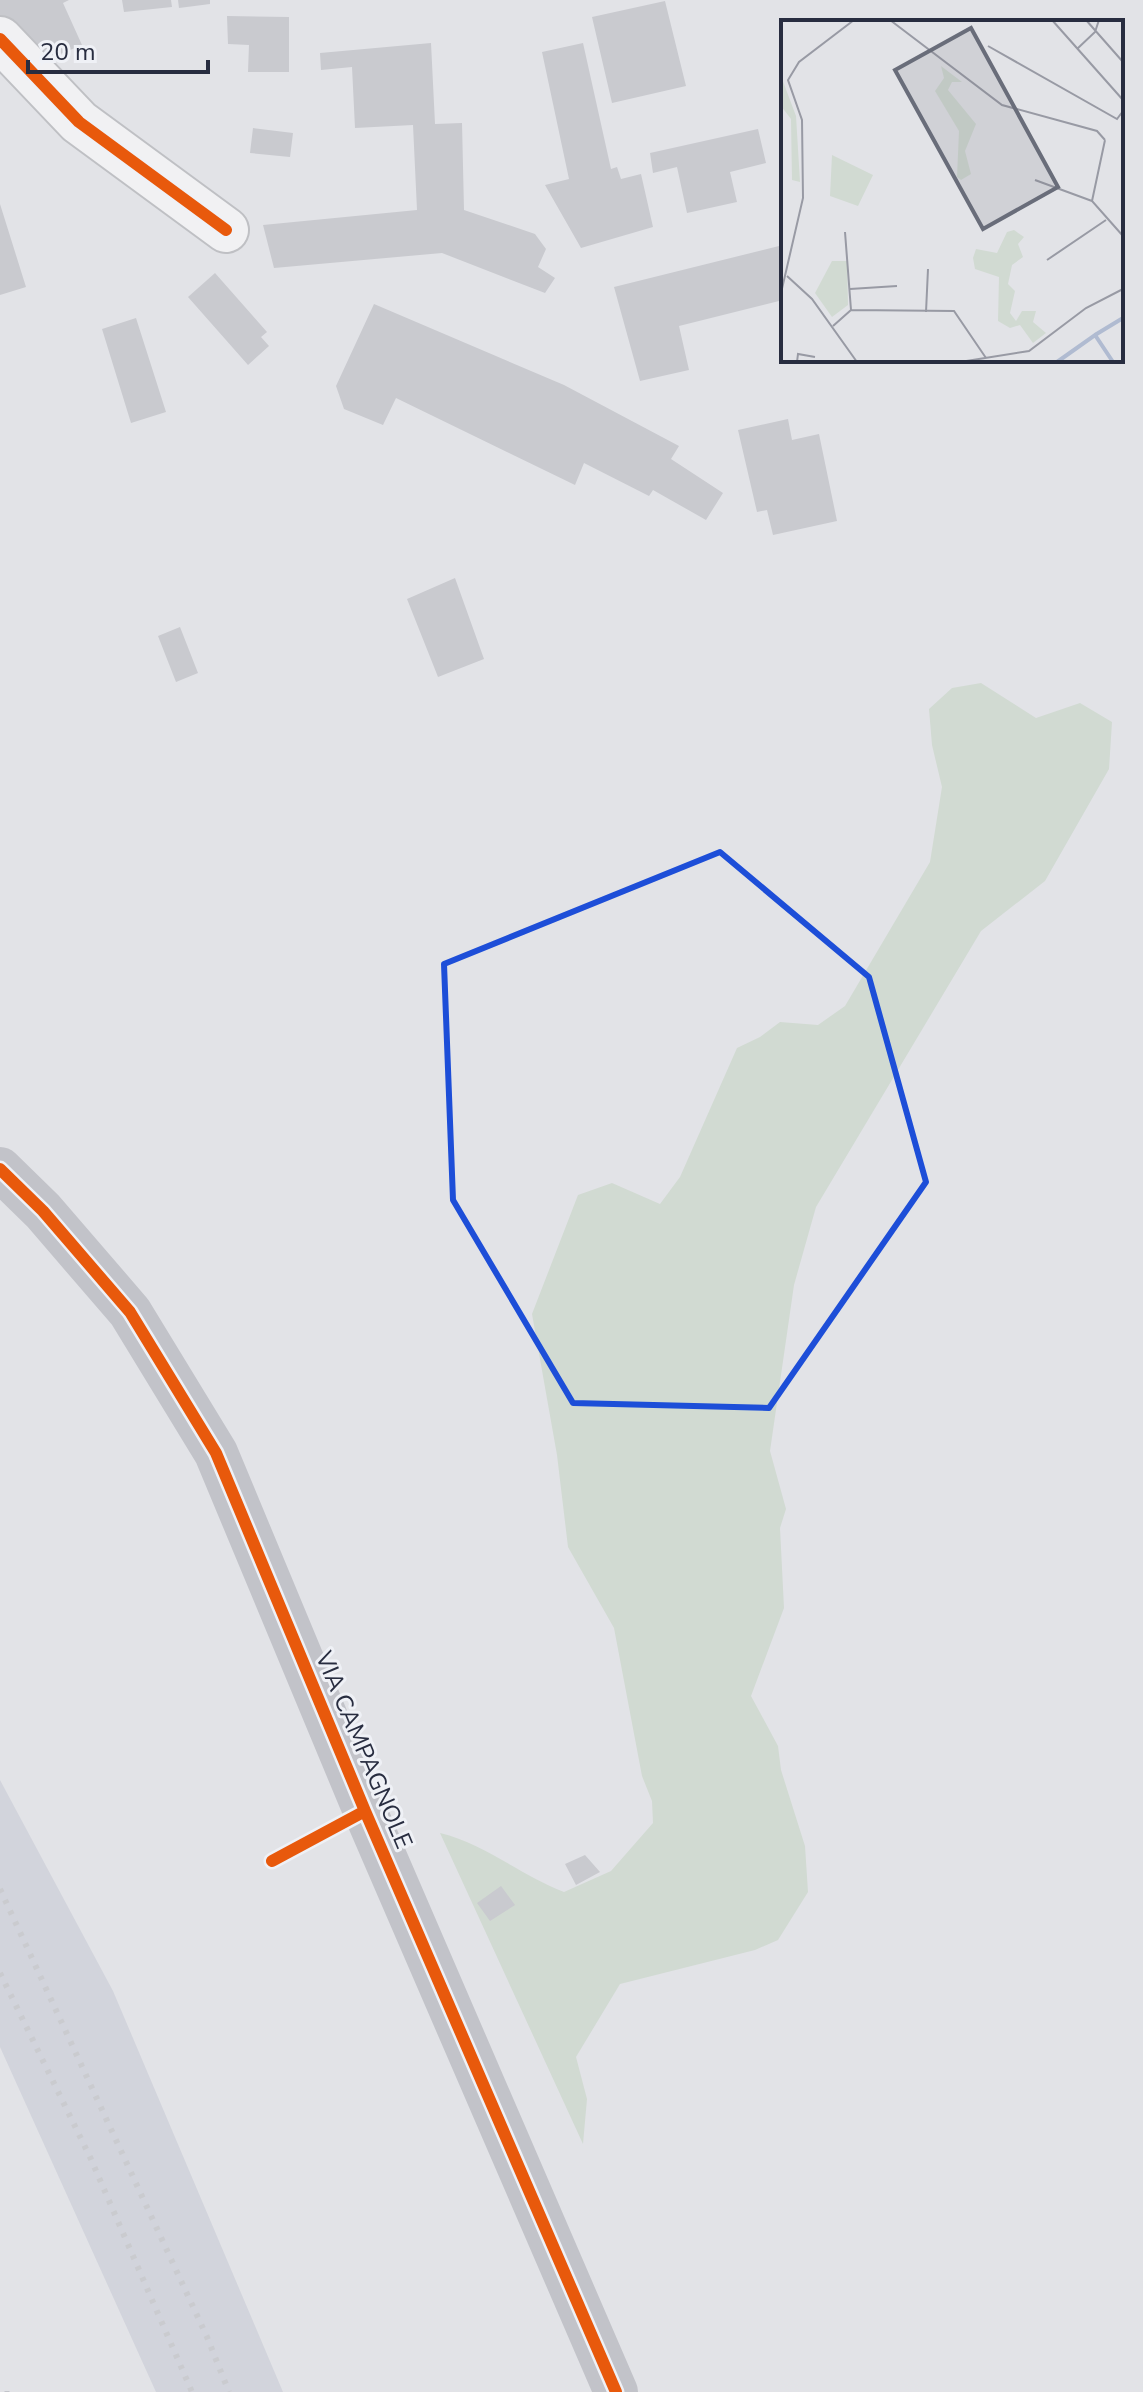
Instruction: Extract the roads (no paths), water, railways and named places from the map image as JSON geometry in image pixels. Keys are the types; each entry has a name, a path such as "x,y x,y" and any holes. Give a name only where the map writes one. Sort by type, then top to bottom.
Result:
{"street":[{"path":"0,39 79,122 226,230"},
{"name":"VIA CAMPAGNOLE","path":"0,1169 43,1211 130,1312 216,1453 365,1811 616,2392"}],"railway":[{"path":"0,1889 207,2337 229,2392"},
{"path":"0,1973 90,2157 192,2392"}]}
